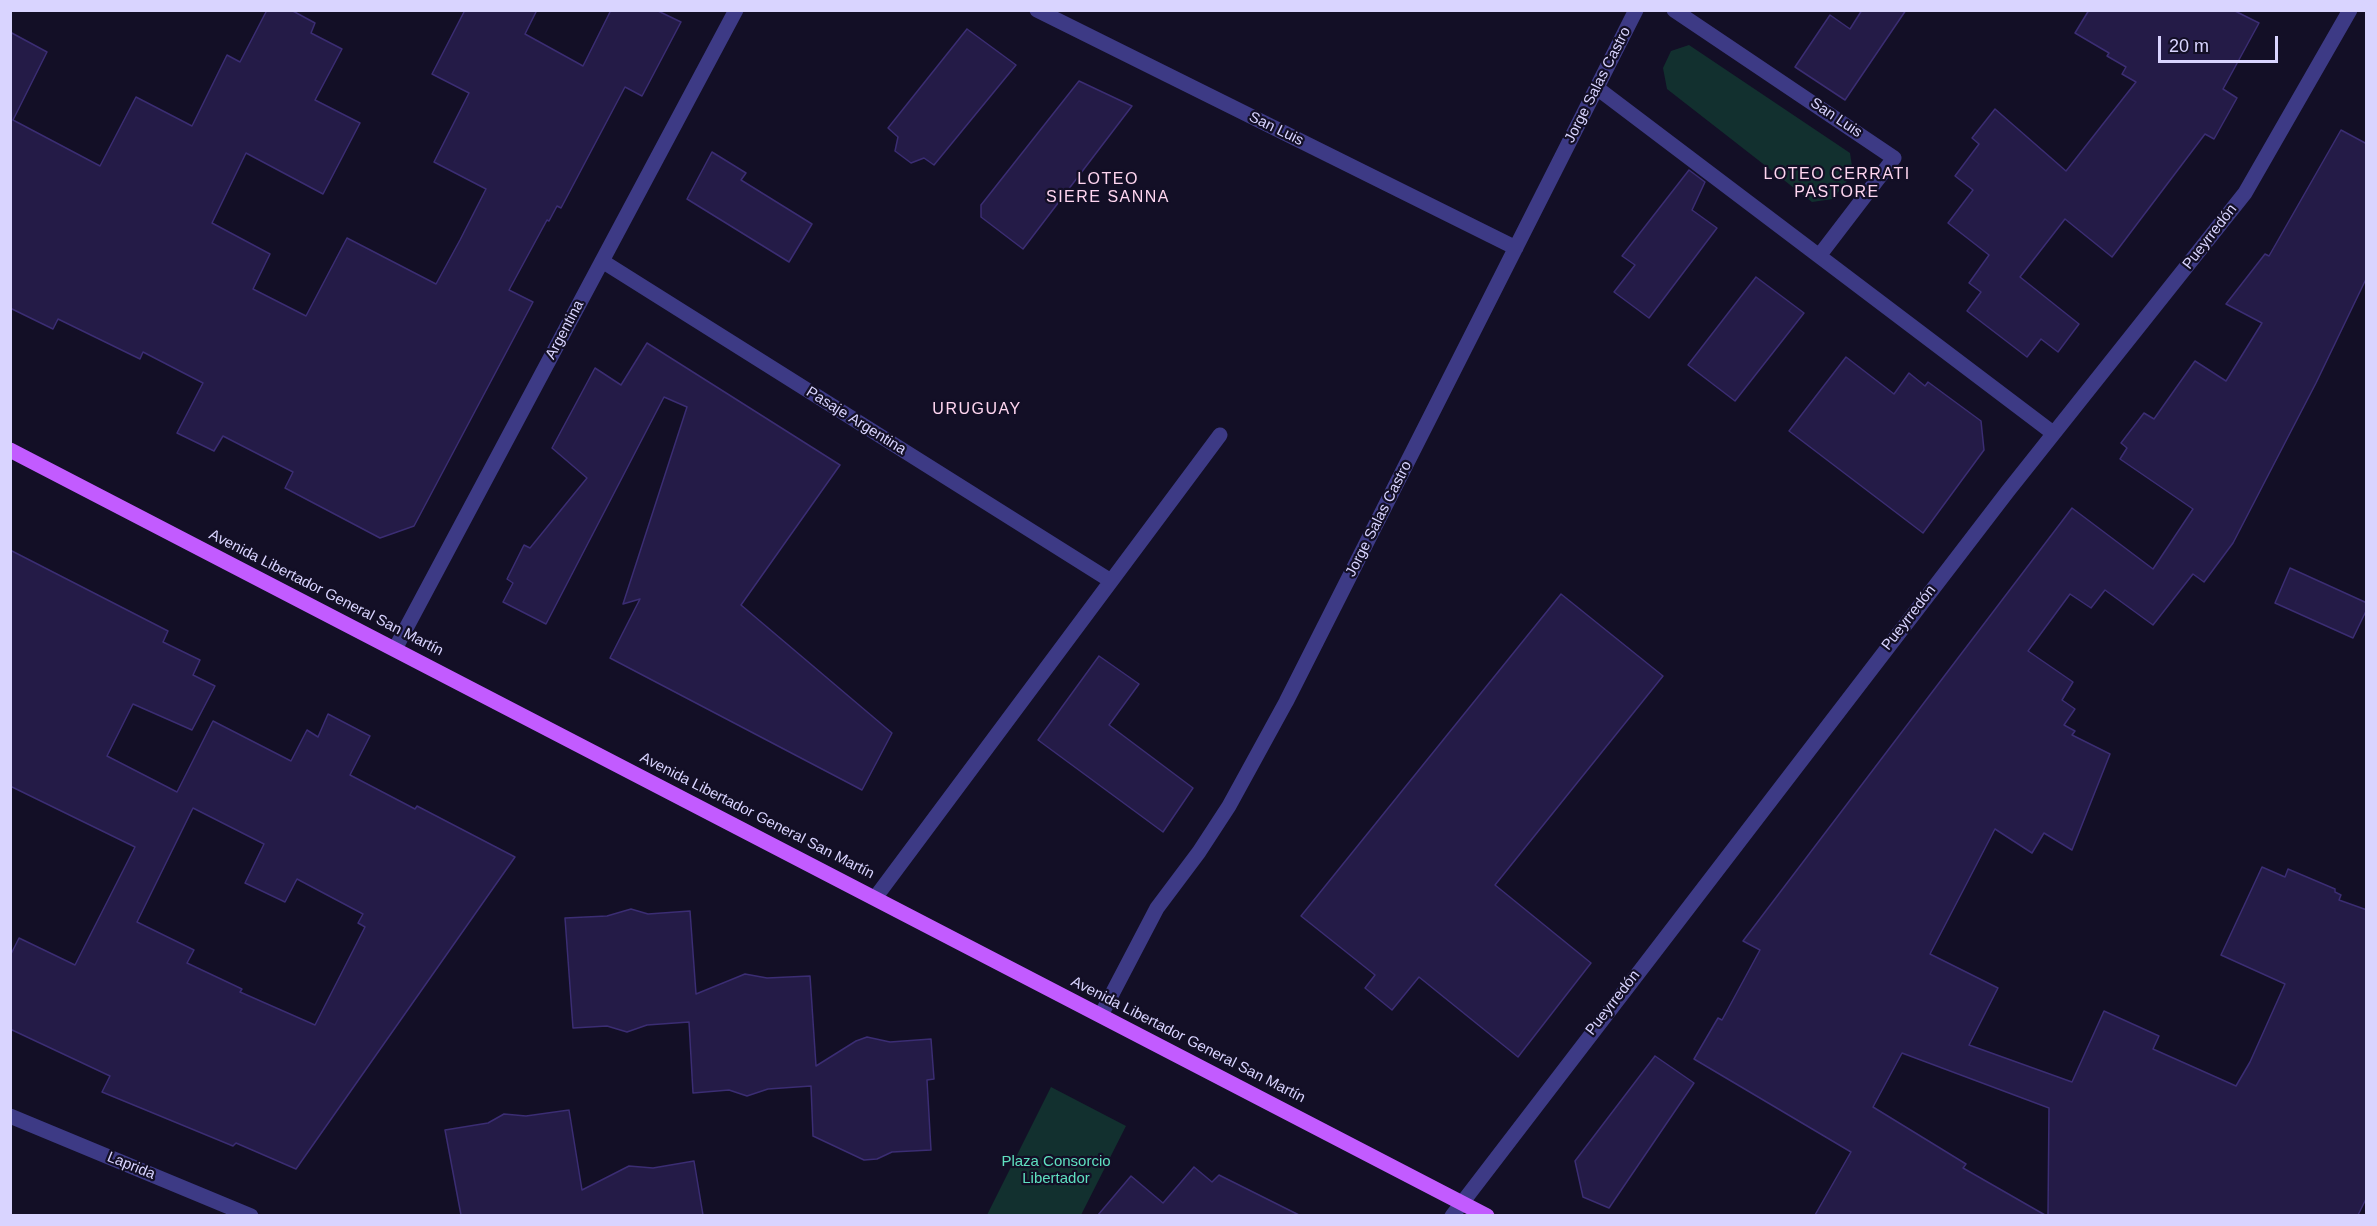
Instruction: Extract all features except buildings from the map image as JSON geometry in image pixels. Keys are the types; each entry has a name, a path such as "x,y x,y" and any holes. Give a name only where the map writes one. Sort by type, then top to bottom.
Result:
{"main road":[{"name":"Avenida Libertador General San Martín","path":"10,450 1487,1215"}],"street":[{"name":"Argentina","path":"395,649 736,10"},
{"name":"San Luis","path":"1037,10 1516,248"},
{"name":"Jorge Salas Castro","path":"1101,1015 1157,908 1199,852 1229,806 1286,702 1636,10"},
{"name":"San Luis","path":"1674,10 1894,158 1819,256"},
{"name":"Pueyrredón","path":"1452,1215 2054,433 2245,193 2350,10"},
{"path":"1597,88 2054,433"},
{"name":"Pasaje Argentina","path":"602,261 1111,581"},
{"path":"875,898 1220,435"},
{"name":"Laprida","path":"10,1116 251,1215"}],"green space":[{"path":"1689,45 1850,153 1853,173 1833,199 1812,202 1667,89 1663,68 1671,51"},
{"name":"Plaza Consorcio Libertador","path":"1051,1087 1126,1126 1081,1215 987,1215"}],"district":[{"name":"LOTEO CERRATI PASTORE","path":"1837,184"},
{"name":"LOTEO SIERE SANNA","path":"1108,189"},
{"name":"URUGUAY","path":"977,410"}]}
